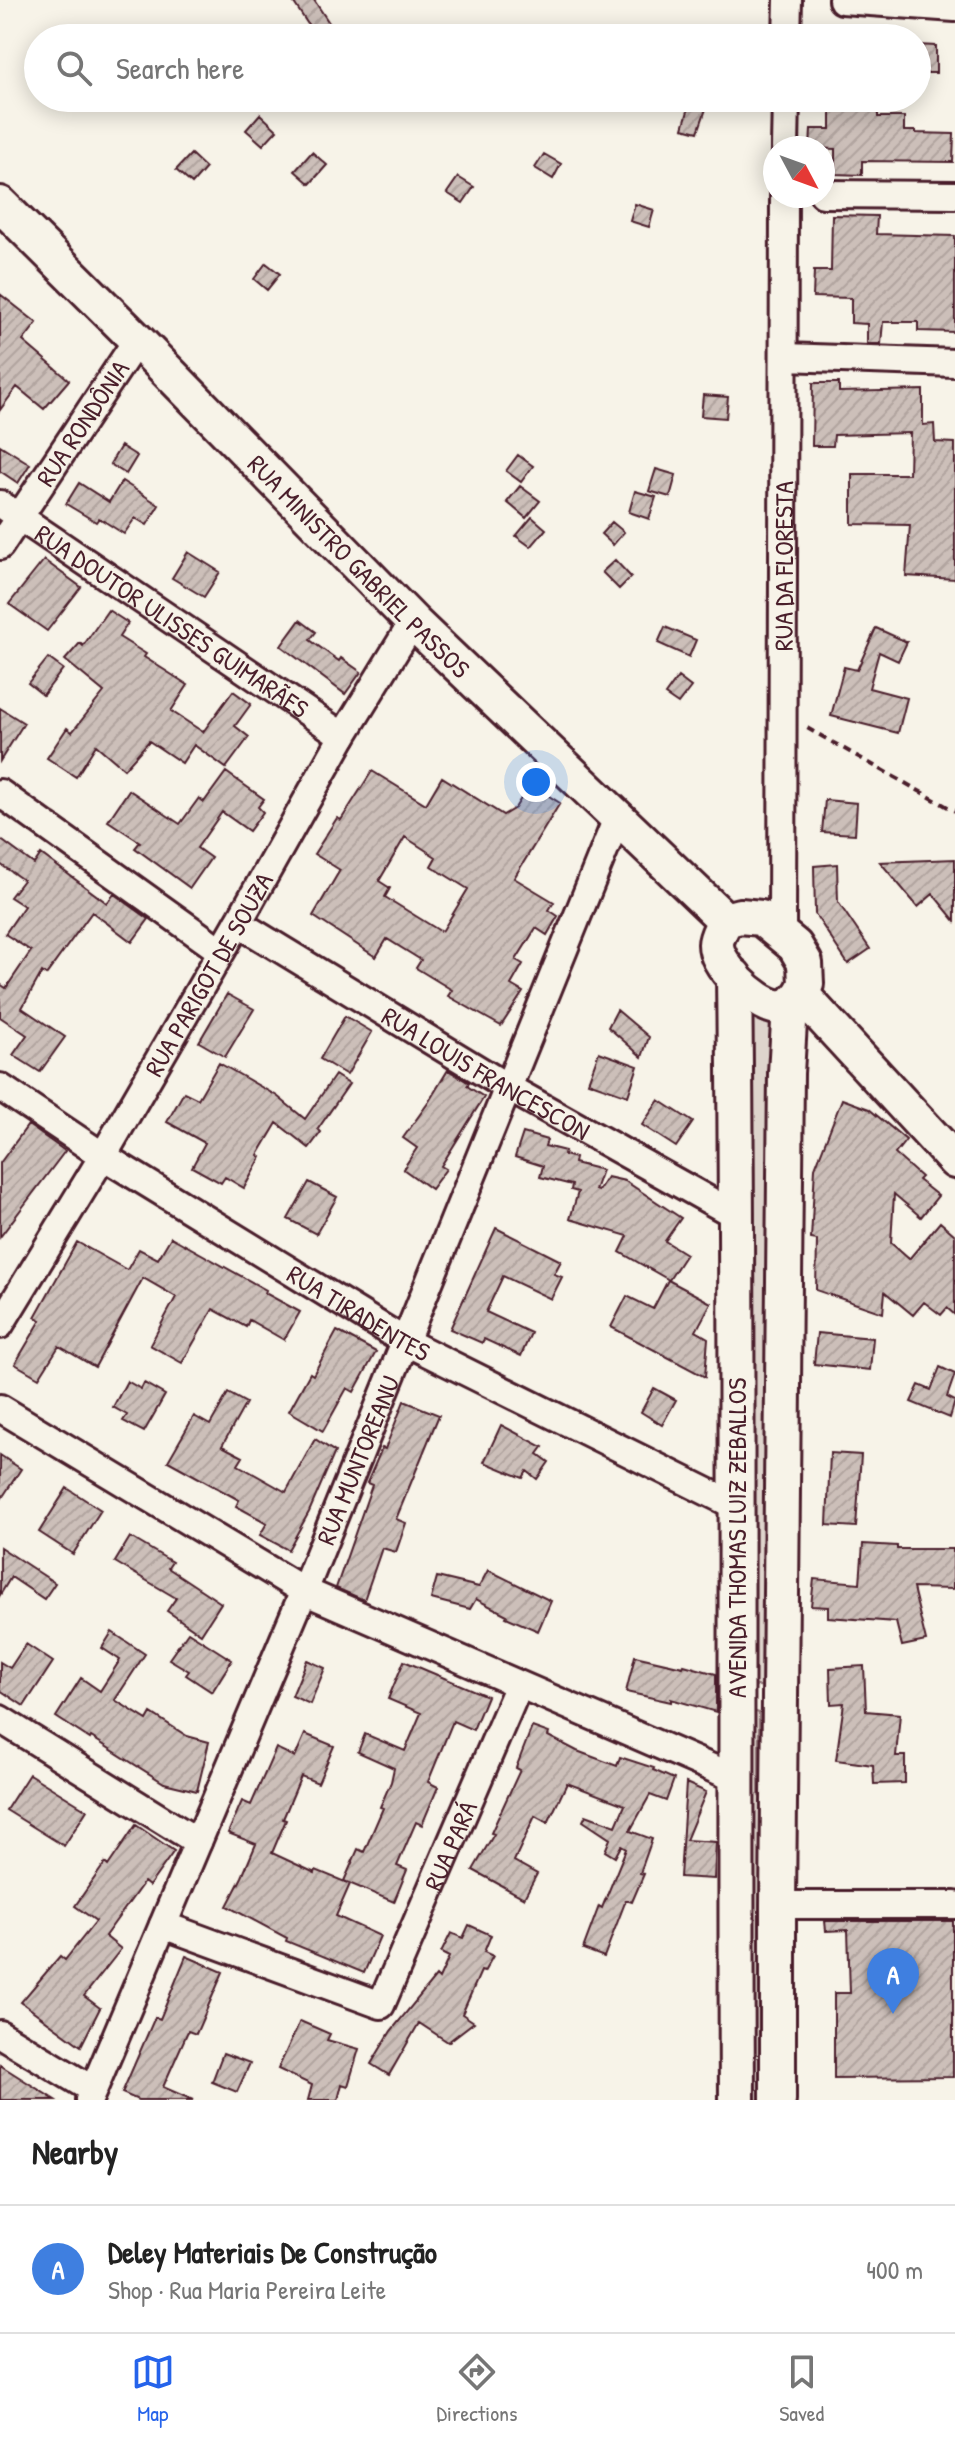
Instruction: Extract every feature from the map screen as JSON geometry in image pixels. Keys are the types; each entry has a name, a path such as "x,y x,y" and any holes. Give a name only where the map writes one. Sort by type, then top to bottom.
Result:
{"main road":[{"name":"RUA MINISTRO GABRIEL PASSOS","path":"0,204 413,622 725,920"},
{"path":"740,916 761,918 782,936 795,946 805,963 806,984 795,1000 776,1007 748,992 718,954 716,942 725,920 740,916"},
{"name":"AVENIDA THOMAS LUIZ ZEBALLOS","path":"734,976 737,2100"},
{"path":"795,1000 955,1161"},
{"name":"AVENIDA THOMAS LUIZ ZEBALLOS","path":"778,2100 786,1073 795,1000"},
{"path":"735,1696 779,1702"}],"street":[{"path":"787,24 788,0"},
{"path":"842,0 955,8"},
{"path":"785,136 786,112"},
{"path":"835,194 955,195"},
{"name":"RUA DA FLORESTA","path":"782,936 784,208"},
{"name":"RUA RONDÔNIA","path":"0,546 10,510 137,340"},
{"path":"785,357 955,363"},
{"name":"RUA DOUTOR ULISSES GUIMARÃES","path":"10,510 343,736"},
{"name":"RUA PARIGOT DE SOUZA","path":"0,1325 103,1156 343,736 413,622"},
{"path":"0,793 221,951"},
{"name":"RUA MUNTOREANU","path":"91,2095 304,1591 618,816"},
{"name":"RUA LOUIS FRANCESCON","path":"238,923 507,1087 737,1216"},
{"name":"RUA TIRADENTES","path":"0,1087 103,1156 406,1342 736,1506"},
{"path":"0,1408 304,1591 735,1778"},
{"name":"RUA PARÁ","path":"163,1925 381,2005 519,1685"},
{"path":"0,1719 198,1842"},
{"path":"778,1905 955,1905"},
{"path":"0,2034 91,2095"}],"path":[{"path":"783,715 955,811"}],"shaded area":[{"path":"751,1004 773,1016 768,1687 747,1685"},
{"path":"750,1710 759,1713 759,1796 768,1804 768,2100 750,2100"}],"building":[{"path":"292,0 314,0 330,24 308,24"},
{"path":"931,46 936,46 936,73 931,73"},
{"path":"688,112 705,112 698,132 683,128"},
{"path":"831,112 878,112 878,117 904,117 904,131 954,134 953,162 862,161 862,175 835,174 835,136 811,136 811,129 831,129"},
{"path":"260,114 277,130 263,145 246,130"},
{"path":"312,152 327,165 310,184 295,171"},
{"path":"191,154 206,168 192,184 176,170"},
{"path":"544,154 561,164 553,179 535,168"},
{"path":"458,177 474,187 463,203 447,193"},
{"path":"635,204 654,210 649,227 630,221"},
{"path":"832,215 877,216 876,234 955,236 955,332 918,331 918,322 883,322 881,344 867,344 867,324 851,323 851,298 813,297 814,271 831,271"},
{"path":"266,263 280,274 267,290 254,279"},
{"path":"0,294 37,323 23,341 69,380 44,409 17,387 0,410"},
{"path":"813,383 839,383 839,392 923,390 923,425 934,424 935,442 955,443 955,579 906,576 910,525 852,524 852,474 909,474 910,433 834,435 833,446 812,446"},
{"path":"703,395 728,397 726,418 701,416"},
{"path":"0,445 30,464 18,483 0,471"},
{"path":"121,446 137,456 126,474 110,464"},
{"path":"518,455 533,466 521,482 506,471"},
{"path":"656,469 676,475 670,497 649,491"},
{"path":"122,481 159,505 147,525 135,518 124,534 99,518 96,522 66,504 79,483 109,502"},
{"path":"520,486 540,501 526,518 507,502"},
{"path":"635,491 656,497 649,519 629,512"},
{"path":"532,517 546,529 531,547 516,536"},
{"path":"612,522 624,532 613,545 601,534"},
{"path":"188,552 220,572 204,597 172,578"},
{"path":"44,560 81,587 47,631 9,604"},
{"path":"615,560 631,577 619,589 602,572"},
{"path":"108,610 128,623 119,637 188,685 171,711 203,732 233,691 251,704 235,726 249,737 226,768 194,745 182,763 149,741 124,769 96,745 76,777 47,758 67,728 72,732 104,692 65,660 80,643 83,646"},
{"path":"300,620 316,632 310,640 361,672 345,694 281,646"},
{"path":"665,627 696,640 689,657 658,643"},
{"path":"876,628 907,642 898,661 879,652 869,688 907,698 898,733 831,716 844,667 857,670"},
{"path":"48,658 63,669 43,695 28,683"},
{"path":"678,677 691,687 678,704 665,695"},
{"path":"0,708 24,723 0,761"},
{"path":"372,771 426,804 442,777 503,815 515,808 530,784 560,803 514,878 554,902 549,910 558,916 547,935 536,928 516,960 523,964 511,985 523,992 501,1026 448,996 452,990 416,968 421,960 387,939 376,957 313,916 340,870 314,854 337,818 341,820","holes":["405,837 436,857 431,866 468,889 440,931 385,897 390,888 379,881"]},
{"path":"226,772 264,799 258,807 263,812 249,831 222,812 197,848 211,858 190,888 135,848 140,842 108,821 129,790 180,824 199,798 204,802"},
{"path":"825,800 857,803 855,834 822,832"},
{"path":"0,839 34,864 41,854 107,903 114,894 149,919 132,942 92,912 46,975 42,972 22,1008 65,1037 40,1072 13,1055 27,1035 0,1017 0,984 6,988 31,951 5,934 24,906 10,897 23,880 0,864"},
{"path":"955,859 955,921 933,894 918,907 880,862"},
{"path":"837,864 838,902 870,949 848,964 815,914 814,866"},
{"path":"227,994 254,1009 225,1057 199,1042"},
{"path":"617,1010 649,1037 642,1057 608,1027"},
{"path":"345,1016 372,1032 347,1075 320,1059"},
{"path":"599,1052 638,1066 628,1096 588,1082"},
{"path":"219,1063 277,1096 305,1119 335,1075 349,1084 318,1129 321,1132 309,1148 277,1123 258,1155 261,1157 244,1188 225,1177 221,1183 192,1167 205,1143 167,1122 184,1092 198,1099"},
{"path":"448,1070 484,1097 441,1166 446,1169 431,1189 403,1169 417,1148 403,1138"},
{"path":"842,1099 869,1109 906,1140 895,1154 921,1177 918,1180 938,1196 921,1217 894,1194 891,1243 909,1259 940,1222 955,1235 955,1315 947,1308 941,1315 924,1302 913,1315 885,1292 883,1313 816,1290 817,1240 811,1239 815,1168"},
{"path":"659,1100 693,1122 676,1147 642,1125"},
{"path":"28,1125 65,1151 0,1237 0,1163"},
{"path":"523,1133 547,1140 545,1146 565,1151 564,1155 575,1158 574,1163 602,1170 595,1190 598,1191 607,1177 625,1181 681,1218 665,1241 686,1254 669,1280 620,1252 628,1236 570,1219 578,1192 571,1190 572,1185 540,1177 543,1166 515,1157"},
{"path":"309,1182 337,1197 316,1234 288,1219"},
{"path":"496,1228 561,1261 554,1274 562,1277 551,1299 503,1276 486,1312 531,1333 521,1356 484,1339 482,1343 450,1329"},
{"path":"171,1237 300,1312 284,1340 249,1320 246,1327 213,1309 182,1363 150,1345 176,1297 143,1278 95,1367 59,1346 39,1378 15,1364 41,1320 35,1317 77,1242 127,1270 139,1249 158,1259"},
{"path":"668,1280 711,1303 696,1331 708,1338 705,1377 611,1327 627,1296 653,1309"},
{"path":"337,1331 376,1352 354,1392 347,1388 323,1431 289,1411"},
{"path":"817,1333 873,1338 870,1370 814,1364"},
{"path":"940,1367 955,1374 947,1397 955,1401 950,1418 911,1402 919,1385 931,1390"},
{"path":"127,1381 141,1389 144,1383 165,1395 144,1432 123,1421 127,1415 113,1407"},
{"path":"654,1388 676,1400 662,1425 641,1412"},
{"path":"228,1393 246,1403 222,1446 243,1457 238,1465 286,1492 315,1439 335,1452 309,1512 288,1550 260,1535 267,1523 236,1506 239,1500 168,1461 194,1416 210,1425"},
{"path":"404,1401 439,1415 396,1519 406,1523 396,1552 382,1548 364,1600 336,1588 372,1485 367,1483 382,1448 385,1449"},
{"path":"501,1425 543,1447 538,1454 549,1462 537,1479 527,1471 523,1478 484,1462"},
{"path":"830,1453 861,1455 856,1527 827,1525"},
{"path":"0,1455 21,1469 0,1501"},
{"path":"67,1488 101,1510 73,1554 39,1532"},
{"path":"130,1537 172,1562 168,1568 221,1603 201,1634 167,1611 176,1598 115,1562"},
{"path":"863,1544 897,1546 897,1549 953,1549 953,1589 913,1588 926,1641 902,1646 896,1622 828,1617 828,1607 811,1606 814,1579 860,1583"},
{"path":"0,1547 55,1583 44,1599 11,1577 0,1595"},
{"path":"488,1570 551,1601 538,1631 476,1599 470,1609 431,1599 437,1577 479,1587"},
{"path":"112,1632 145,1654 115,1700 147,1720 151,1713 187,1736 209,1742 197,1791 164,1783 56,1717 81,1678 100,1691 120,1660 102,1648"},
{"path":"188,1632 232,1660 212,1692 186,1675 189,1671 169,1659"},
{"path":"26,1644 53,1662 24,1706 0,1690 0,1662 10,1668"},
{"path":"635,1656 716,1674 716,1712 671,1699 671,1702 626,1692"},
{"path":"307,1660 325,1668 310,1704 292,1696"},
{"path":"404,1661 487,1696 473,1730 453,1721 428,1782 438,1787 422,1825 416,1822 397,1866 407,1870 394,1902 344,1881 358,1849 364,1852 383,1808 380,1807 394,1768 358,1752 365,1734 405,1751 421,1713 388,1699"},
{"path":"864,1666 866,1711 900,1714 896,1756 905,1756 905,1783 874,1784 873,1765 836,1760 844,1703 831,1704 830,1668"},
{"path":"532,1727 549,1733 548,1736 577,1751 617,1766 620,1757 654,1768 674,1779 666,1801 650,1795 630,1831 652,1839 640,1873 644,1874 632,1902 626,1900 604,1957 583,1949 626,1849 621,1846 615,1857 605,1851 610,1839 583,1821 586,1815 616,1826 625,1805 567,1783 548,1823 535,1816 514,1861 537,1874 524,1898 473,1870 494,1834 491,1833 520,1770 516,1768"},
{"path":"305,1734 334,1746 318,1783 301,1776 272,1853 315,1873 316,1870 350,1884 336,1916 380,1936 364,1973 286,1941 287,1938 227,1906 256,1844 228,1833 242,1801 251,1805 276,1748 295,1757"},
{"path":"29,1774 87,1810 64,1846 6,1810"},
{"path":"686,1783 706,1792 686,1840 716,1842 714,1879 680,1877"},
{"path":"136,1825 174,1851 149,1886 144,1882 105,1936 121,1949 84,1996 100,2008 81,2046 21,2002 60,1956 65,1960 96,1921 75,1906"},
{"path":"825,1921 953,1921 953,2077 834,2078 834,1993 850,1993 848,1930 826,1931"},
{"path":"469,1925 491,1935 484,1952 493,1956 484,1972 481,1971 462,2014 474,2022 448,2042 419,2023 389,2075 371,2064 391,2031 436,1976 439,1979 449,1957 441,1953 451,1933 463,1938"},
{"path":"186,1956 223,1972 196,2034 188,2031 163,2087 193,2100 138,2100 122,2093 155,2017 160,2019"},
{"path":"300,2021 330,2034 327,2040 359,2049 348,2086 342,2084 338,2100 308,2100 312,2085 278,2069"},
{"path":"223,2053 250,2063 237,2092 212,2082"},
{"path":"0,2065 55,2100 0,2100"}],"place":[{"name":"Deley Materiais De Construção","path":"893,2014"}]}
